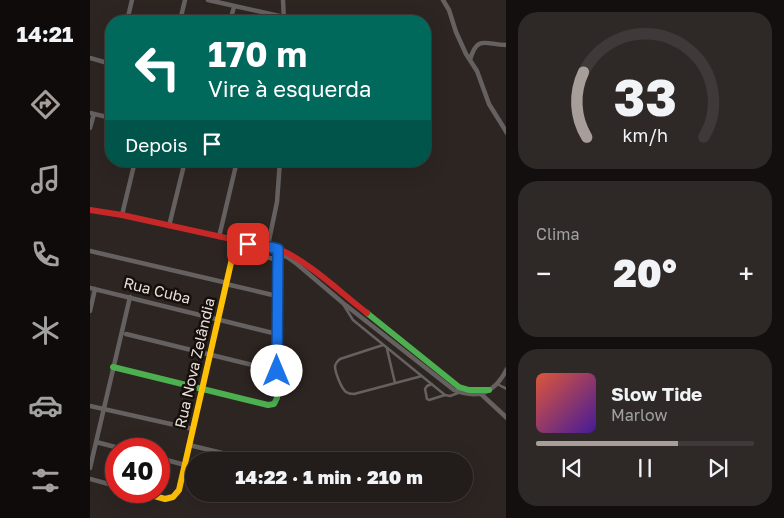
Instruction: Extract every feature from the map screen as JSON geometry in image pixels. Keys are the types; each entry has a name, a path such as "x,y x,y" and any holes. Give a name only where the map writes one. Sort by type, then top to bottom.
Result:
{"street":[{"path":"128,15 132,0"},
{"path":"182,15 186,0"},
{"path":"208,0 267,15"},
{"path":"283,0 284,15"},
{"path":"443,0 449,10 466,54 477,70 489,104 506,133"},
{"path":"232,15 234,7"},
{"path":"470,60 477,44 506,45"},
{"path":"90,58 105,62"},
{"path":"90,128 92,113 105,116"},
{"path":"122,215 134,167"},
{"path":"169,226 184,167"},
{"path":"219,237 236,167"},
{"path":"267,248 276,202 279,167"},
{"path":"91,209 260,246 287,257 342,303 459,387 477,391 489,390"},
{"name":"Rua Nova Zelândia","path":"188,452 218,319 224,283 236,241"},
{"path":"234,249 290,254 454,390 468,394 481,394 497,384 506,369"},
{"path":"90,251 277,296"},
{"path":"113,367 268,405 274,404 277,398 278,254"},
{"path":"90,311 93,288"},
{"name":"Rua Cuba","path":"93,288 277,334"},
{"path":"90,468 130,297"},
{"path":"126,334 277,371"},
{"path":"481,394 506,418"},
{"path":"90,406 193,429"},
{"path":"96,442 105,444"},
{"path":"189,445 218,452"},
{"path":"170,461 185,465"},
{"name":"Rua Nova Zelândia","path":"170,498 179,490 185,465"},
{"path":"90,479 105,483"}],"lane":[{"path":"342,303 353,320 445,395"},
{"path":"385,346 340,359 336,362 337,375 345,391 349,394 354,394 422,376"},
{"path":"385,346 395,383"},
{"path":"403,361 410,352"},
{"path":"432,384 425,388 427,399 429,400 445,395 453,396 459,392"},
{"path":"497,384 506,389"}],"traffic: fast":[{"path":"113,367 268,405 274,404 277,398 278,249"},
{"path":"367,313 459,387 469,390 489,390"}],"traffic: slow":[{"path":"170,498 179,490 236,241"}],"traffic: jam":[{"path":"90,210 122,215 281,250 314,270 367,313"}],"route":[{"path":"248,244 278,249 277,371"}]}
